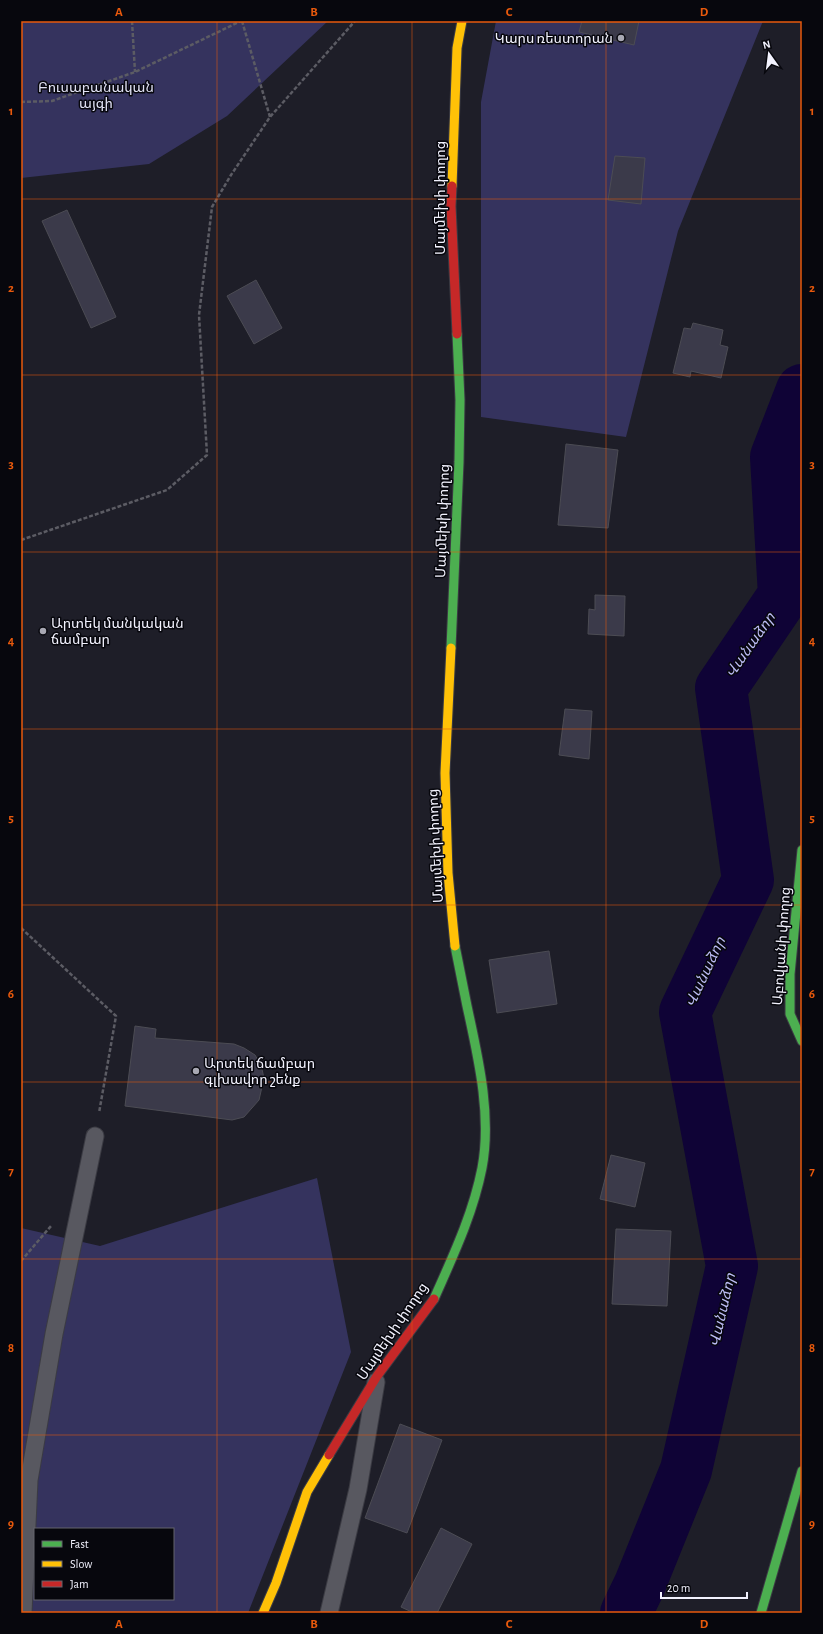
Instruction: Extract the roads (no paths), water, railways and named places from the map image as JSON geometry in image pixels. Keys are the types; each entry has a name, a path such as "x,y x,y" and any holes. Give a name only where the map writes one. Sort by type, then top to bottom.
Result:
{"street":[{"name":"Մայմեխի փողոց","path":"263,1613 276,1583 306,1492 377,1376 434,1299 453,1257 468,1218 480,1180 484,1154 484,1114 480,1068 454,939 448,873 445,773 460,400 451,206 457,48 462,21"},
{"name":"Աբովյանի փողոց","path":"802,850 790,974 790,1014 802,1041"},
{"path":"762,1613 802,1471"}],"lane":[{"path":"23,1613 29,1480 54,1334 95,1136"},
{"path":"329,1613 358,1489 377,1376"}],"waterway":[{"name":"Վանաձոր","path":"626,1613 640,1584 686,1470 732,1266 685,1012 748,880 721,688 784,595 776,457 802,390"}],"place":[{"name":"Կարս ռեստորան","path":"621,38"},
{"name":"Արտեկ մանկական ճամբար","path":"43,631"},
{"name":"Արտեկ ճամբար գլխավոր շենք","path":"196,1071"}],"park label":[{"name":"Բուսաբանական այգի","path":"96,96"}]}
